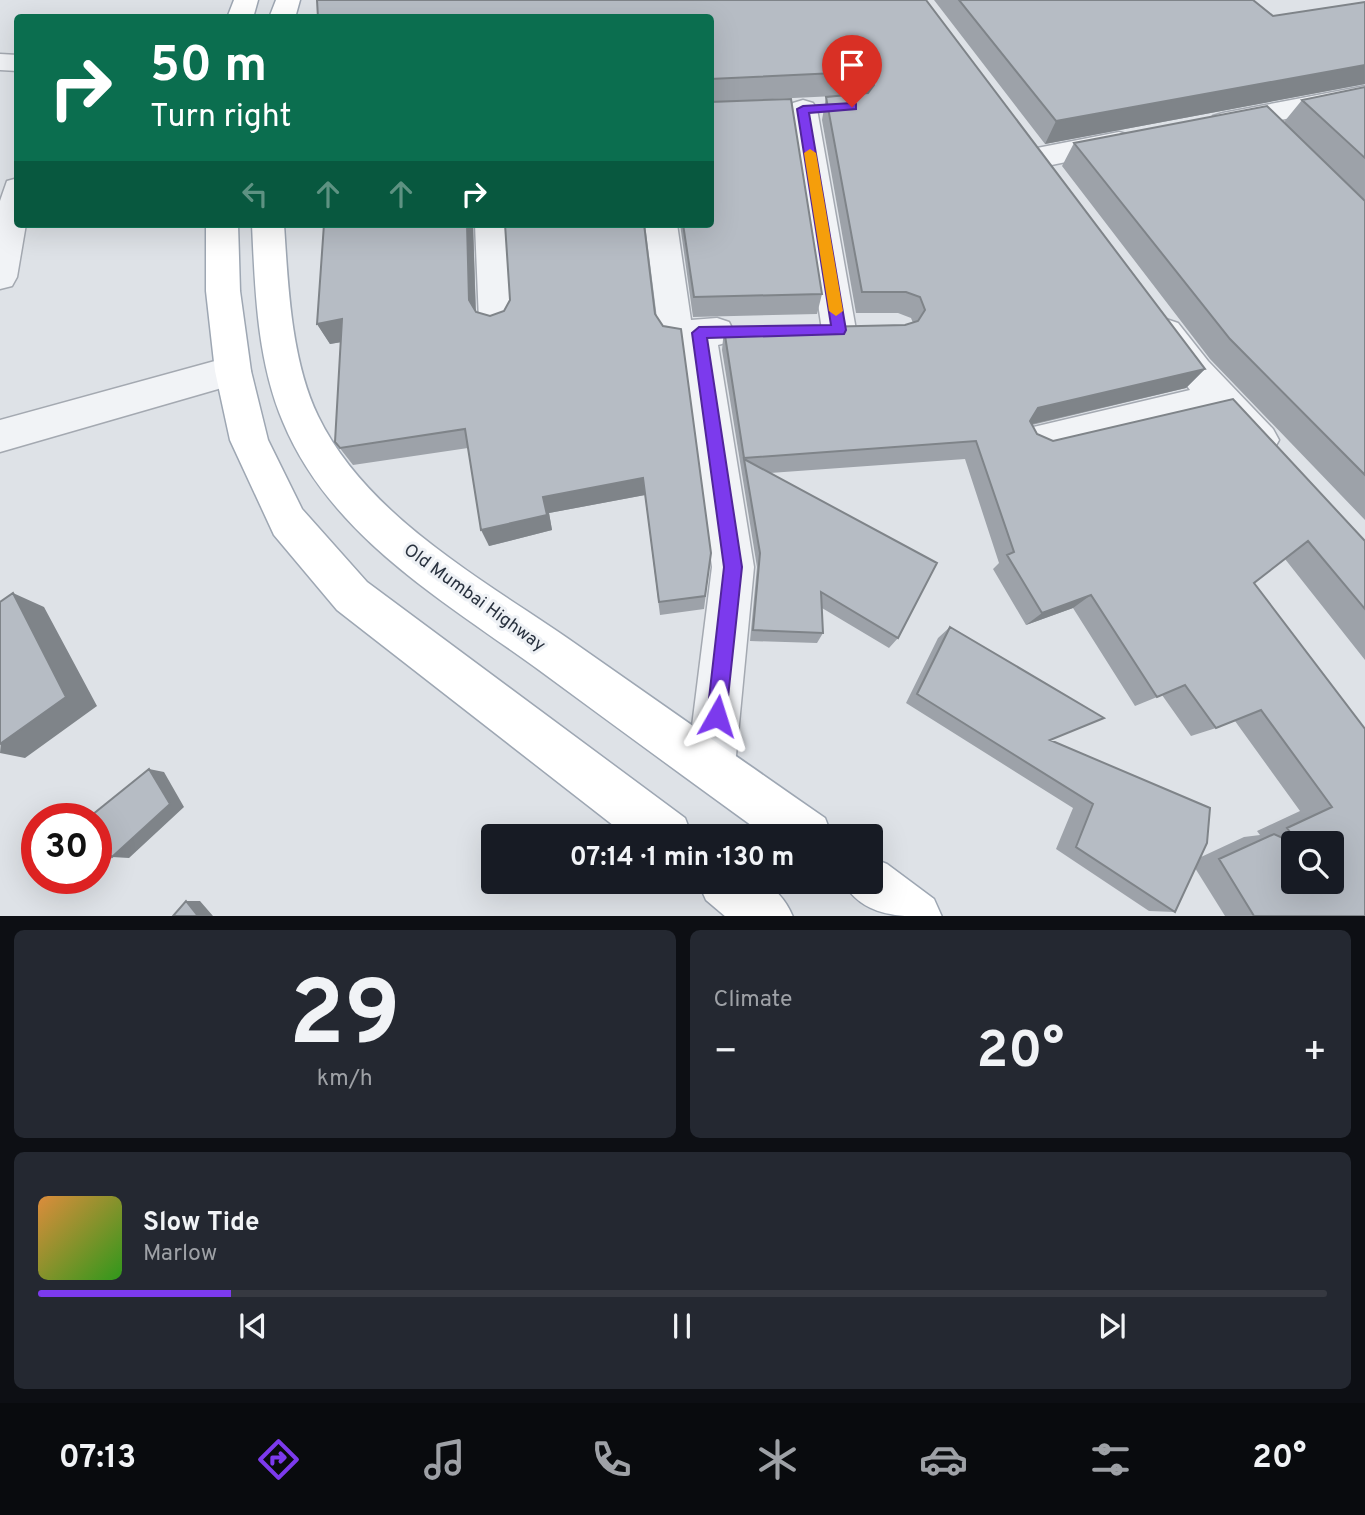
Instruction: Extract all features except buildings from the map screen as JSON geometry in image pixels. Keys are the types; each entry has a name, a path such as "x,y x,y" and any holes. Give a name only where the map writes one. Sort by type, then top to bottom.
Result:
{"main road":[{"path":"222,228 223,291 233,371 249,440 288,522 352,596 651,824"},
{"name":"Old Mumbai Highway","path":"268,228 271,278 281,356 301,421 342,486 408,550 791,824"},
{"path":"883,892 916,916"},
{"path":"739,894 767,916"}],"street":[{"path":"1192,128 1266,125 1365,95"},
{"path":"802,109 825,330 874,330"},
{"path":"1037,159 1140,138"},
{"path":"0,276 14,208"},
{"path":"491,228 496,321"},
{"path":"662,228 676,334 741,332"},
{"path":"1145,304 1195,371 1284,466"},
{"path":"699,333 733,567 711,766"},
{"path":"0,436 233,371"},
{"path":"1038,440 1220,398"}],"slow traffic":[{"path":"810,153 836,311"}],"route":[{"path":"717,716 733,567 699,333 839,330 803,109 852,107"}]}
